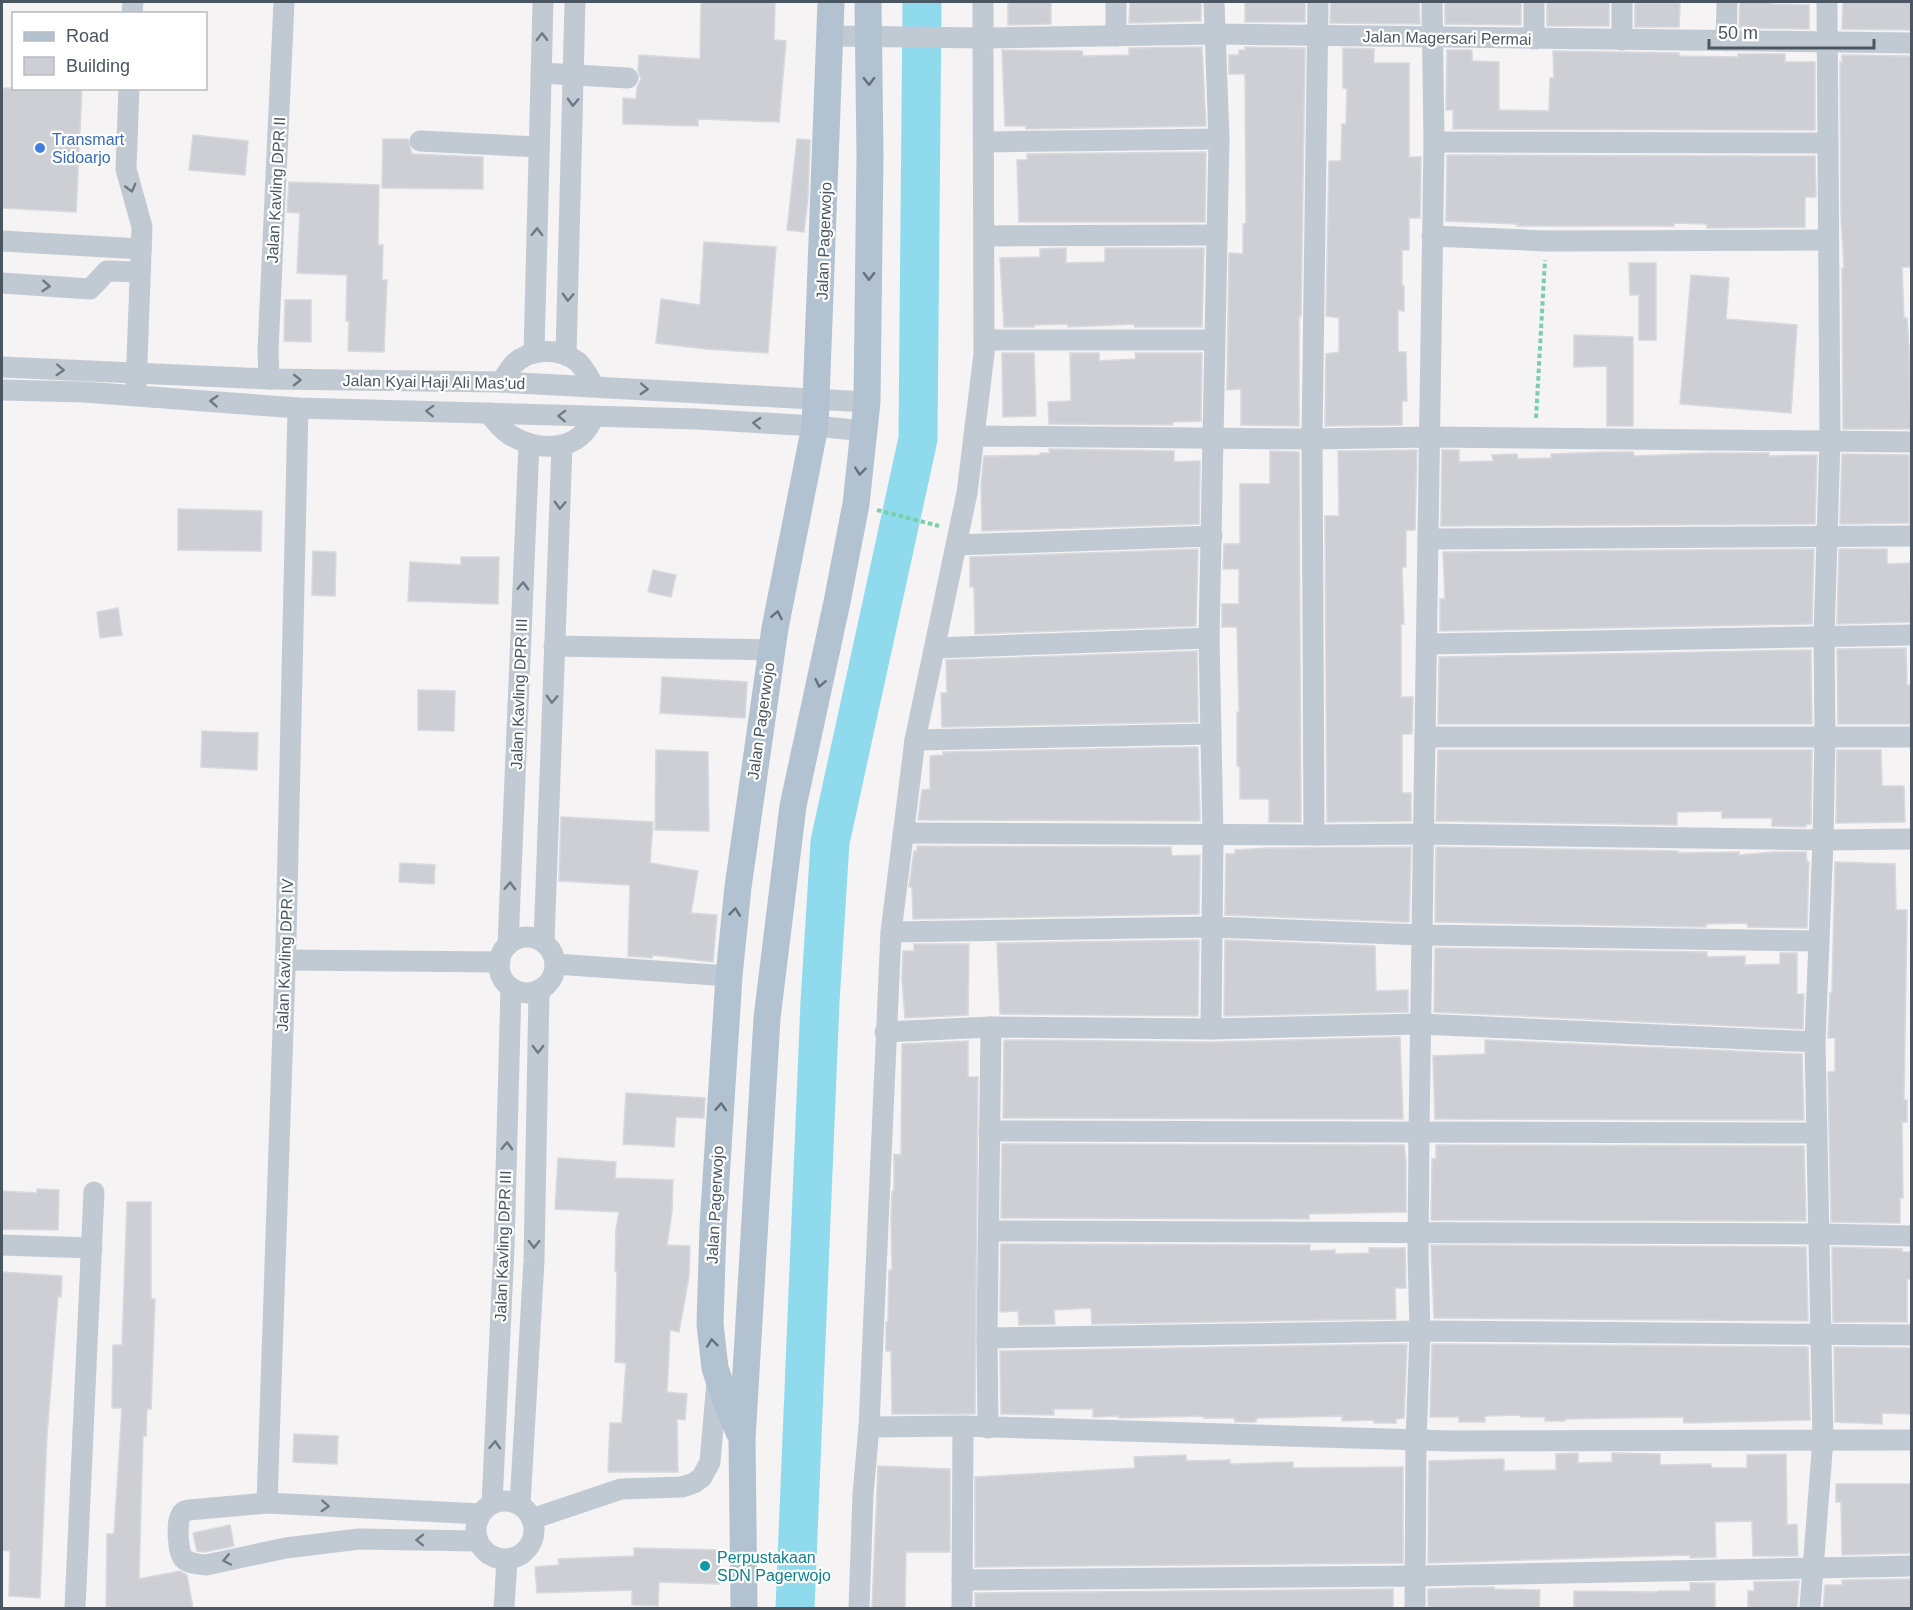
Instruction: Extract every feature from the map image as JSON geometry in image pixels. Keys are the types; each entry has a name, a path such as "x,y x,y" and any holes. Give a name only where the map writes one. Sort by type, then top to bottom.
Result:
{"main road":[{"name":"Jalan Pagerwojo","path":"742,1439 717,1376 710,1324 713,1227 729,976 738,887 771,650 816,413 831,2"},
{"name":"Jalan Pagerwojo","path":"744,1608 742,1439 767,1018 793,806 854,515 867,402 870,156 876,36 868,2"},
{"path":"713,1227 754,1227"}],"street":[{"name":"Jalan Kavling DPR II","path":"269,379 284,2"},
{"path":"534,353 543,2"},
{"path":"566,355 575,2"},
{"path":"859,1608 891,932 915,740 967,493 985,340 983,2"},
{"path":"1116,2 1116,36"},
{"path":"1210,1029 1213,835 1209,638 1219,139 1214,2"},
{"path":"1314,835 1312,439 1318,2"},
{"path":"1415,1608 1417,1576 1416,1440 1420,1330 1419,1131 1434,141 1432,2"},
{"path":"1534,2 1534,39"},
{"path":"1622,2 1622,40"},
{"path":"1726,41 1728,2"},
{"path":"1810,1608 1823,1439 1815,1042 1823,840 1824,636 1830,440 1826,143 1827,2"},
{"name":"Jalan Magersari Permai","path":"831,36 983,38 1214,34 1911,43"},
{"path":"541,73 628,78"},
{"path":"129,90 126,169 141,227 137,373 134,396"},
{"path":"985,142 1219,139"},
{"path":"420,141 539,147"},
{"path":"1434,141 1826,143"},
{"path":"985,236 1217,235"},
{"path":"1432,236 1547,241 1827,240"},
{"path":"2,241 141,249"},
{"path":"2,283 90,289 107,271 140,272"},
{"path":"985,340 1215,340"},
{"path":"501,382 512,366 534,353 550,351 566,355 578,363 594,386"},
{"name":"Jalan Kyai Haji Ali Mas'ud","path":"2,367 269,379 501,382 594,386 816,413 864,431"},
{"name":"Jalan Kyai Haji Ali Mas'ud","path":"2,390 134,396 298,408 593,417 816,413 867,402"},
{"name":"Jalan Kavling DPR IV","path":"267,1503 286,960 298,408"},
{"path":"488,413 502,429 530,444 547,448 562,446 584,434 593,417"},
{"path":"975,436 1312,439 1430,437 1911,442"},
{"name":"Jalan Kavling DPR III","path":"504,953 530,444"},
{"name":"Jalan Kavling DPR III","path":"544,942 562,446"},
{"path":"956,545 1212,536"},
{"path":"1428,539 1911,536"},
{"path":"1427,644 1911,634"},
{"path":"935,648 1209,638"},
{"path":"554,646 771,650"},
{"path":"915,740 1211,734"},
{"path":"1425,737 1911,737"},
{"path":"903,833 1424,834 1823,840 1911,839"},
{"path":"891,932 1211,927 1422,935 1819,941"},
{"path":"535,938 544,942 552,952 555,964 553,977 547,985 530,993 511,988 500,972 504,953 516,939 535,938"},
{"path":"286,960 504,953"},
{"path":"555,964 729,976"},
{"name":"Jalan Kavling DPR III","path":"487,1509 504,1247 511,988"},
{"name":"Jalan Kavling DPR III","path":"526,1512 539,990"},
{"path":"885,1032 991,1027 1210,1029 1421,1024 1815,1042"},
{"path":"988,1428 991,1027"},
{"path":"990,1131 1816,1133"},
{"path":"75,1608 94,1192"},
{"path":"989,1231 1911,1236"},
{"path":"2,1245 92,1248"},
{"path":"987,1338 1420,1330 1911,1335"},
{"path":"526,1512 621,1489 682,1487 694,1483 702,1477 710,1462 717,1376"},
{"path":"869,1427 963,1426 1416,1440 1911,1440"},
{"path":"962,1608 963,1426"},
{"path":"478,1541 359,1539 286,1548 206,1565 189,1562 180,1552 178,1524 182,1512 189,1510 267,1503 487,1509 502,1501 511,1501 526,1512 534,1527 533,1539 528,1549 518,1557 507,1560 495,1558 484,1551 478,1541 476,1529 487,1509"},
{"path":"504,1608 507,1560"},
{"path":"962,1580 1417,1576 1710,1571 1814,1566 1911,1566"}],"path":[{"path":"1534,439 1547,241"},
{"path":"891,513 919,521"}],"building":[{"path":"701,2 775,2 774,40 786,41 779,122 698,119 698,126 623,124 623,98 636,99 637,87 641,79 638,71 639,55 700,59"},
{"path":"1008,2 1051,2 1051,24 1008,25"},
{"path":"1130,2 1201,2 1201,21 1129,23"},
{"path":"1245,2 1305,2 1305,22 1245,22"},
{"path":"1331,2 1419,2 1420,24 1330,23"},
{"path":"1445,2 1521,2 1521,25 1445,24"},
{"path":"1547,2 1609,2 1609,26 1547,26"},
{"path":"1740,2 1809,5 1809,29 1739,28"},
{"path":"1843,2 1911,2 1911,30 1842,29"},
{"path":"1635,3 1680,3 1679,27 1635,27"},
{"path":"1202,47 1206,126 1026,129 1026,126 1005,126 1002,50 1082,51 1083,56 1129,55 1129,48"},
{"path":"1245,47 1305,48 1299,426 1241,425 1241,389 1227,390 1229,253 1243,254 1243,224 1246,224 1245,74 1229,74 1229,55 1239,55 1239,50 1245,50"},
{"path":"1343,48 1374,49 1374,63 1409,63 1409,157 1421,157 1420,218 1409,218 1409,250 1402,250 1404,311 1398,310 1398,352 1406,352 1407,401 1402,401 1402,425 1325,426 1326,354 1339,352 1339,318 1326,316 1329,161 1341,161 1342,124 1346,124 1347,89 1343,88"},
{"path":"1447,50 1472,50 1472,61 1499,62 1499,110 1549,111 1550,78 1554,78 1553,51 1679,53 1679,56 1738,57 1738,54 1785,54 1785,62 1815,62 1815,130 1453,129 1453,110 1446,110"},
{"path":"1842,55 1911,56 1911,267 1902,267 1904,318 1907,318 1909,348 1911,429 1843,429 1842,268 1844,268 1841,217 1840,62 1842,63"},
{"name":"Transmart Sidoarjo","path":"2,88 82,90 76,212 2,208"},
{"path":"193,135 248,141 245,175 189,170"},
{"path":"383,139 408,139 412,154 483,157 483,189 382,188"},
{"path":"797,139 810,140 804,232 787,230"},
{"path":"1206,152 1205,222 1019,222 1017,160 1027,160 1027,154"},
{"path":"1447,155 1815,156 1816,197 1805,197 1805,227 1707,228 1707,224 1674,223 1674,226 1517,226 1517,224 1446,221"},
{"path":"289,182 379,185 378,245 383,245 382,280 387,280 384,352 348,351 347,275 297,273 300,213 287,212"},
{"path":"704,242 776,247 768,353 656,343 661,299 700,305"},
{"path":"1066,248 1066,263 1105,262 1105,248 1204,248 1202,327 1135,327 1134,324 1068,327 1068,324 1004,327 1000,258 1040,257 1040,249"},
{"path":"1629,263 1656,263 1656,340 1639,340 1639,295 1630,295"},
{"path":"1691,275 1729,278 1726,319 1797,325 1791,413 1680,404"},
{"path":"285,300 311,300 311,342 284,341"},
{"path":"1574,335 1633,337 1633,426 1607,426 1607,366 1574,367"},
{"path":"1002,353 1034,353 1036,416 1003,417"},
{"path":"1070,353 1099,353 1099,361 1136,359 1135,353 1202,353 1201,421 1173,422 1173,425 1049,424 1048,402 1071,401"},
{"path":"1049,449 1174,451 1174,462 1200,461 1199,524 982,531 981,484 984,456 1040,455 1040,453 1050,453"},
{"path":"1417,450 1415,530 1406,530 1406,567 1402,567 1404,624 1401,624 1401,697 1413,697 1412,734 1402,734 1402,793 1411,793 1411,821 1327,822 1325,516 1339,516 1338,451"},
{"path":"1442,450 1459,450 1459,462 1493,461 1492,455 1517,454 1518,459 1551,458 1551,454 1607,452 1633,452 1634,456 1709,453 1769,453 1769,456 1817,455 1815,524 1441,526"},
{"path":"1270,451 1299,452 1301,822 1269,822 1269,799 1240,799 1240,767 1237,766 1237,712 1239,712 1237,627 1222,627 1222,604 1239,604 1239,569 1223,569 1224,544 1240,544 1240,484 1270,484"},
{"path":"1842,454 1909,455 1909,523 1840,524"},
{"path":"178,509 262,511 261,551 178,550"},
{"path":"1198,549 1196,626 975,634 974,587 970,587 970,557"},
{"path":"1814,549 1812,624 1440,631 1440,599 1445,599 1443,552"},
{"path":"1839,549 1887,549 1887,564 1910,563 1911,622 1837,624"},
{"path":"313,551 336,552 335,596 312,595"},
{"path":"461,557 499,557 498,604 408,601 410,562 461,565"},
{"path":"653,570 676,575 671,597 648,592"},
{"path":"118,608 122,635 100,638 97,612"},
{"path":"1906,648 1907,685 1911,685 1911,724 1838,724 1837,649"},
{"path":"1811,650 1812,724 1438,724 1439,657"},
{"path":"1197,651 1198,722 942,727 941,693 947,693 946,660"},
{"path":"662,677 747,682 745,718 660,713"},
{"path":"418,690 455,691 454,731 418,730"},
{"path":"202,731 258,733 257,770 201,767"},
{"path":"1198,747 1200,821 918,820 922,790 930,789 930,756 943,755 943,752"},
{"path":"656,750 708,752 709,831 655,830"},
{"path":"1438,750 1812,750 1811,824 1806,824 1806,827 1772,826 1772,818 1722,818 1722,811 1677,812 1677,825 1436,821"},
{"path":"1837,750 1881,750 1882,786 1904,786 1905,822 1836,823"},
{"path":"561,817 653,822 650,863 698,871 691,913 717,915 713,962 652,955 652,958 628,956 630,885 559,881"},
{"path":"917,846 1171,847 1172,856 1200,855 1199,914 913,919 912,887 909,887 914,851 917,851"},
{"path":"1411,847 1409,922 1225,915 1226,854 1235,854 1235,850"},
{"path":"1436,847 1678,851 1678,853 1739,852 1739,855 1806,852 1807,862 1809,862 1807,928 1748,927 1747,923 1706,924 1706,927 1435,922"},
{"path":"1835,862 1895,864 1896,910 1907,910 1904,1100 1907,1100 1907,1122 1902,1122 1903,1198 1900,1198 1900,1223 1831,1222 1828,1072 1835,1072 1835,1038 1828,1038 1830,993 1832,993"},
{"path":"400,863 435,865 434,884 399,882"},
{"path":"1199,940 1198,1016 1000,1014 997,943"},
{"path":"1225,940 1375,946 1376,991 1408,990 1408,1012 1224,1016"},
{"path":"914,944 969,944 968,1015 905,1018 902,980 903,951 914,951"},
{"path":"1435,948 1707,952 1707,957 1745,956 1745,965 1780,964 1780,953 1797,953 1797,994 1804,994 1803,1029 1434,1012"},
{"path":"1400,1037 1403,1119 1003,1118 1004,1040 1211,1042"},
{"path":"1485,1040 1802,1054 1804,1120 1435,1119 1433,1056 1485,1054"},
{"path":"968,1041 968,1077 978,1077 975,1414 892,1414 891,1351 886,1351 886,1322 888,1322 889,1270 892,1270 891,1217 894,1154 901,1155 902,1044"},
{"path":"626,1093 705,1098 704,1118 676,1117 674,1147 623,1144"},
{"path":"1002,1144 1404,1145 1406,1212 1309,1214 1309,1219 1001,1218"},
{"path":"1436,1145 1804,1146 1806,1221 1431,1220 1432,1159 1436,1159"},
{"path":"558,1158 616,1162 615,1178 673,1180 672,1212 667,1245 690,1246 689,1276 679,1332 670,1330 667,1392 687,1394 685,1420 677,1419 678,1472 608,1472 610,1423 622,1423 626,1363 615,1362 616,1230 619,1212 555,1209"},
{"path":"37,1189 59,1190 58,1230 2,1229 2,1191 37,1193"},
{"path":"127,1202 151,1202 151,1299 155,1299 151,1409 147,1409 146,1436 143,1436 139,1579 180,1571 187,1575 193,1608 106,1608 107,1534 114,1534 122,1408 112,1408 113,1345 122,1345"},
{"path":"1001,1244 1310,1245 1310,1251 1335,1250 1335,1254 1369,1253 1369,1248 1405,1248 1406,1288 1395,1288 1396,1319 1092,1324 1091,1308 1054,1310 1055,1324 1019,1325 1018,1311 1000,1312"},
{"path":"1431,1245 1806,1247 1808,1321 1434,1318"},
{"path":"1832,1247 1902,1249 1902,1252 1911,1252 1911,1279 1907,1279 1907,1322 1833,1322"},
{"path":"2,1272 62,1276 61,1297 58,1296 47,1435 40,1598 9,1596 10,1551 2,1550"},
{"path":"1407,1344 1404,1418 1396,1419 1396,1423 1374,1423 1374,1420 1342,1421 1342,1416 1256,1418 1256,1422 1235,1422 1234,1418 1204,1418 1204,1416 1093,1417 1093,1409 1054,1409 1054,1415 1001,1414 1000,1351"},
{"path":"1432,1344 1808,1347 1810,1420 1684,1423 1683,1417 1545,1421 1545,1417 1521,1417 1520,1415 1485,1416 1485,1422 1459,1422 1459,1417 1430,1417"},
{"path":"1834,1347 1911,1348 1911,1414 1882,1413 1882,1424 1835,1422"},
{"path":"294,1434 338,1436 337,1464 293,1462"},
{"path":"1578,1453 1578,1463 1612,1462 1612,1453 1660,1454 1660,1465 1711,1464 1711,1468 1747,1468 1747,1455 1786,1454 1787,1525 1797,1524 1798,1556 1753,1556 1752,1521 1715,1522 1716,1557 1690,1558 1690,1555 1428,1563 1429,1461 1504,1459 1504,1471 1556,1470 1556,1454"},
{"path":"1186,1455 1186,1461 1230,1460 1230,1464 1293,1462 1293,1468 1403,1467 1403,1563 975,1567 975,1477 1135,1468 1134,1457"},
{"path":"878,1466 950,1469 950,1552 906,1552 905,1608 872,1608"},
{"path":"1836,1484 1911,1484 1911,1553 1842,1555 1841,1502 1836,1502"},
{"path":"230,1525 234,1546 205,1552 197,1551 193,1533"},
{"path":"634,1548 720,1550 719,1584 659,1582 658,1606 632,1605 632,1590 537,1593 535,1567 559,1565 558,1559 634,1556"},
{"path":"1911,1579 1911,1608 1823,1608 1825,1585 1842,1585 1842,1580"},
{"path":"1799,1581 1797,1608 1748,1608 1748,1591 1754,1591 1754,1582"},
{"path":"1690,1583 1715,1583 1715,1608 1574,1608 1574,1591 1690,1591"},
{"path":"1494,1587 1494,1589 1540,1590 1539,1608 1428,1608 1428,1589"},
{"path":"1393,1589 1393,1608 975,1608 975,1593"}],"waterway":[{"path":"795,1608 820,1002 830,842 918,439 922,2"}],"place":[{"name":"Transmart Sidoarjo","path":"40,148"},
{"name":"Perpustakaan SDN Pagerwojo","path":"705,1566"}]}
